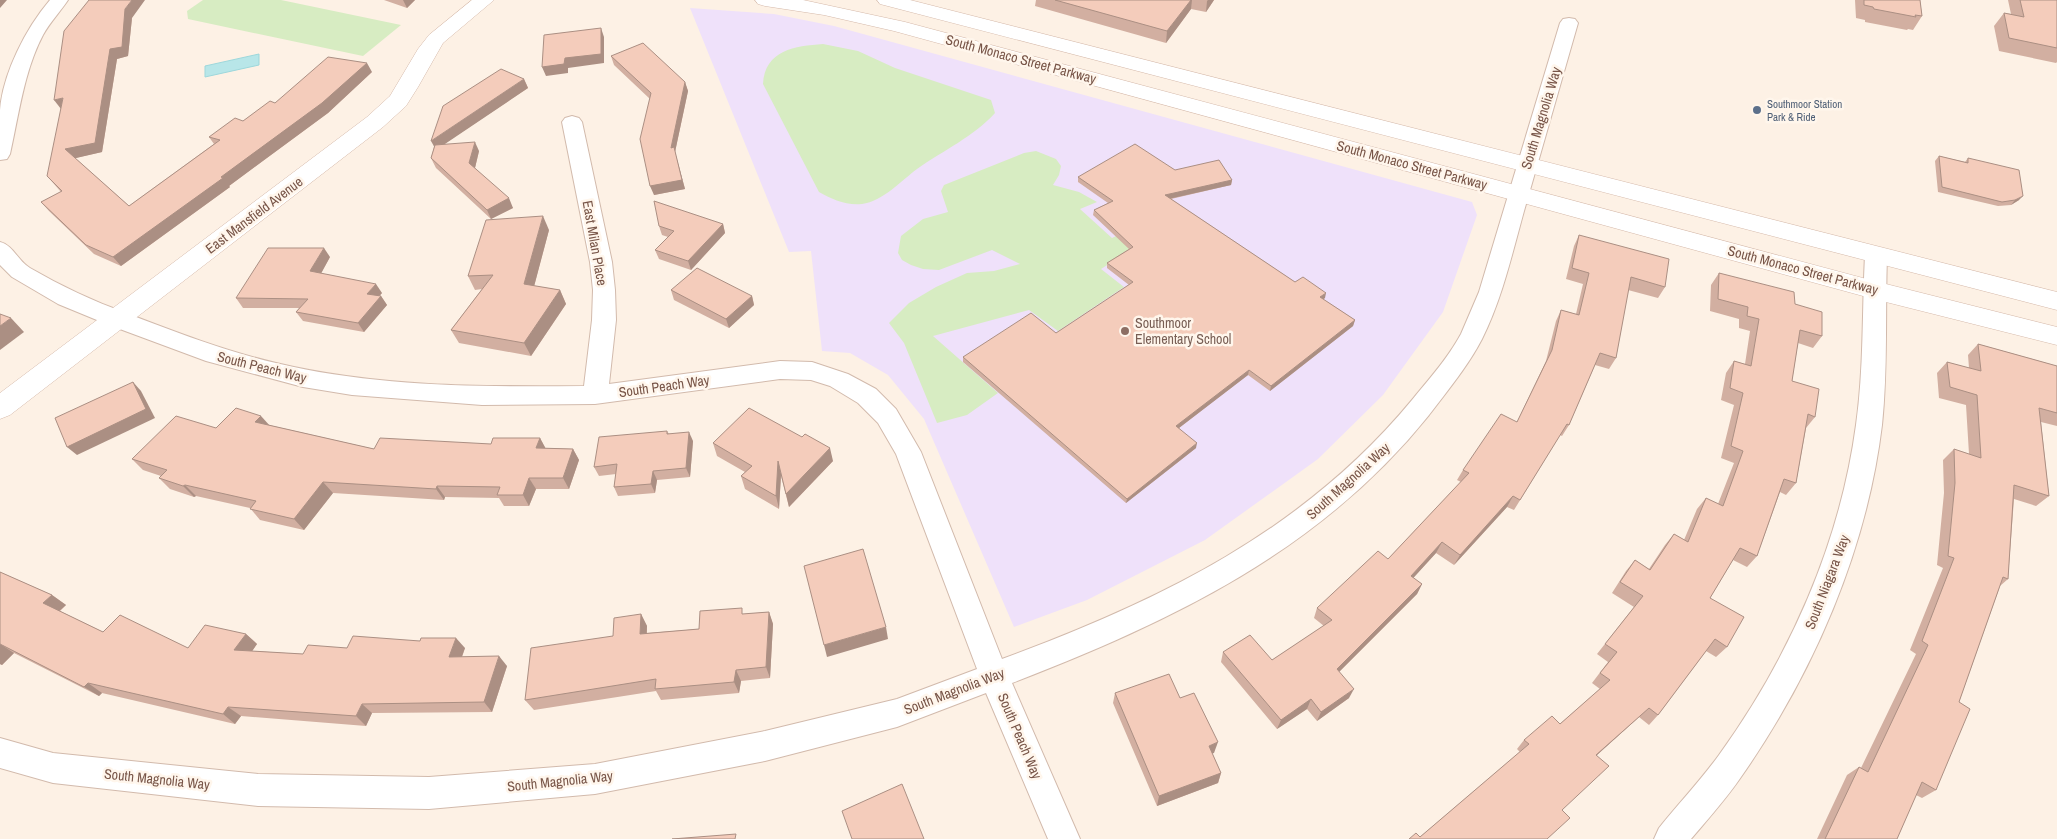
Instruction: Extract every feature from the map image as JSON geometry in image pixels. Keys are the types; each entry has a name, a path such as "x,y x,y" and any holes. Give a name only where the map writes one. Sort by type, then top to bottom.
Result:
{"main road":[{"name":"East Mansfield Avenue","path":"0,408 375,122 398,101 408,87 428,49 436,39 484,0"},
{"name":"South Monaco Street Parkway","path":"765,0 824,9 898,26 1874,290 2057,336"},
{"name":"South Monaco Street Parkway","path":"887,0 2057,301"}],"street":[{"path":"0,154 22,60 34,32 59,0"},
{"name":"South Magnolia Way","path":"0,753 53,768 258,790 429,793 595,779 765,746 897,713 1086,640 1193,590 1283,536 1330,500 1357,476 1415,415 1448,373 1471,337 1490,292 1569,23"},
{"name":"East Milan Place","path":"572,122 601,262 604,290 604,320 595,395"},
{"name":"South Peach Way","path":"0,249 8,260 31,279 66,298 117,319 234,361 275,372 342,384 482,396 595,395 780,370 812,371 839,380 867,396 887,416 908,452 994,676 1064,839"},
{"name":"South Niagara Way","path":"1670,839 1736,758 1798,655 1841,553 1861,473 1869,425 1873,381 1876,254"}],"shaded area":[{"name":"Southmoor Elementary School","path":"690,8 774,14 834,26 1472,202 1477,215 1443,312 1383,395 1318,459 1205,540 1087,600 1014,627 924,419 888,375 850,353 822,351 811,251 789,252"}],"green space":[{"path":"203,0 281,0 401,25 363,56 188,19 187,11"},
{"path":"823,44 858,51 895,68 991,100 995,113 968,136 917,169 877,199 856,204 834,199 819,192 763,84 769,64 775,57 783,52 802,46"},
{"path":"1036,151 1056,159 1061,166 1059,175 1053,185 1079,192 1097,202 1080,209 1112,238 1171,209 1183,217 1101,269 1124,287 1058,331 1029,310 933,336 998,393 967,415 937,423 904,343 889,323 909,303 936,287 967,273 994,271 1020,264 992,250 939,270 923,269 902,260 898,253 901,236 923,219 948,212 941,191 944,185 1024,153"}],"water":[{"path":"259,54 259,65 205,77 205,66"}],"building":[{"path":"89,0 132,0 125,9 122,47 110,49 95,143 65,149 129,206 220,140 209,137 235,118 243,121 270,101 275,103 328,57 367,63 322,103 221,177 223,178 113,257 86,245 41,202 62,191 47,176 63,98 54,100 64,31"},
{"path":"1055,0 1191,0 1167,31"},
{"path":"1864,0 1920,0 1922,16 1915,15 1916,17 1874,9 1864,5"},
{"path":"2020,0 2057,0 2057,48 2009,38 2004,13 2024,17"},
{"path":"601,28 601,54 565,58 564,64 542,67 544,35"},
{"path":"643,43 685,82 671,148 674,147 682,180 650,186 640,139 651,93 611,56"},
{"path":"501,69 524,79 431,141 443,106"},
{"path":"475,142 469,163 509,198 487,210 431,158 435,145"},
{"path":"1135,144 1175,170 1219,160 1232,180 1165,195 1295,282 1303,277 1326,293 1320,297 1355,320 1271,386 1249,370 1176,426 1197,443 1127,499 963,357 1031,313 1056,333 1133,282 1107,263 1133,247 1094,210 1113,201 1078,177"},
{"path":"1939,156 1968,163 1968,158 2019,170 2023,196 2015,200 2002,202 1942,187"},
{"path":"654,201 723,224 688,261 655,250 674,231 659,226"},
{"path":"543,216 524,284 560,290 524,343 451,330 493,275 468,276 486,220"},
{"path":"1579,235 1669,259 1665,287 1631,277 1616,358 1600,353 1569,425 1567,424 1520,500 1513,496 1460,555 1442,542 1411,576 1422,584 1337,669 1354,689 1321,712 1311,699 1281,720 1223,652 1250,635 1272,660 1332,620 1317,608 1378,551 1388,559 1469,473 1463,470 1501,414 1517,422 1552,350 1561,310 1579,315 1589,273 1572,268"},
{"path":"268,248 324,248 310,271 376,284 367,294 381,296 358,323 296,312 308,299 236,298"},
{"path":"697,268 752,296 726,319 671,290"},
{"path":"1719,273 1794,292 1795,304 1822,312 1822,336 1800,330 1792,381 1819,389 1815,417 1808,414 1796,483 1784,479 1757,556 1740,548 1710,598 1744,617 1727,647 1715,639 1658,715 1649,708 1596,755 1609,766 1562,810 1570,818 1547,839 1409,839 1416,833 1420,837 1529,744 1524,740 1552,716 1560,724 1610,680 1600,673 1617,652 1605,644 1643,596 1620,582 1635,560 1650,570 1674,534 1688,542 1706,498 1723,506 1743,451 1731,446 1743,393 1730,388 1734,361 1751,366 1759,319 1747,316 1748,307 1718,299"},
{"path":"0,314 11,318 0,326"},
{"path":"1978,344 2057,366 2057,413 2039,408 2049,496 2014,485 2008,579 2003,577 1959,702 1970,709 1936,790 1922,782 1897,839 1825,839 1859,767 1868,772 1928,645 1922,641 1954,558 1948,556 1955,483 1954,449 1981,458 1977,395 1950,387 1947,362 1981,371"},
{"path":"133,382 146,409 67,447 55,418"},
{"path":"236,408 261,416 255,422 374,449 380,438 491,444 493,438 540,438 536,448 573,449 563,478 529,478 523,495 497,495 500,487 437,486 436,489 323,482 294,519 250,509 256,501 183,486 159,478 167,470 132,459 176,416 216,428"},
{"path":"749,408 802,437 805,434 830,448 786,494 778,461 776,496 741,476 752,466 713,443"},
{"path":"667,431 667,434 689,432 686,468 653,471 651,484 614,487 617,464 594,467 599,437"},
{"path":"863,549 886,627 824,645 804,566"},
{"path":"0,572 52,595 43,603 103,632 120,615 188,648 205,625 246,634 234,650 303,654 308,645 347,648 353,636 420,641 421,638 456,638 449,657 499,656 484,702 362,704 356,716 228,707 223,714 88,683 84,687 0,644"},
{"path":"742,608 742,614 769,612 766,667 736,670 734,682 655,689 656,679 525,700 531,648 613,636 614,618 641,614 640,634 699,629 700,611"},
{"path":"1169,674 1180,698 1194,693 1218,742 1209,746 1221,773 1159,796 1115,693"},
{"path":"902,784 924,839 852,839 842,811"},
{"path":"736,834 735,839 672,839"}],"place":[{"name":"Southmoor Station Park & Ride","path":"1757,110"},
{"name":"Southmoor Elementary School","path":"1125,331"}]}
